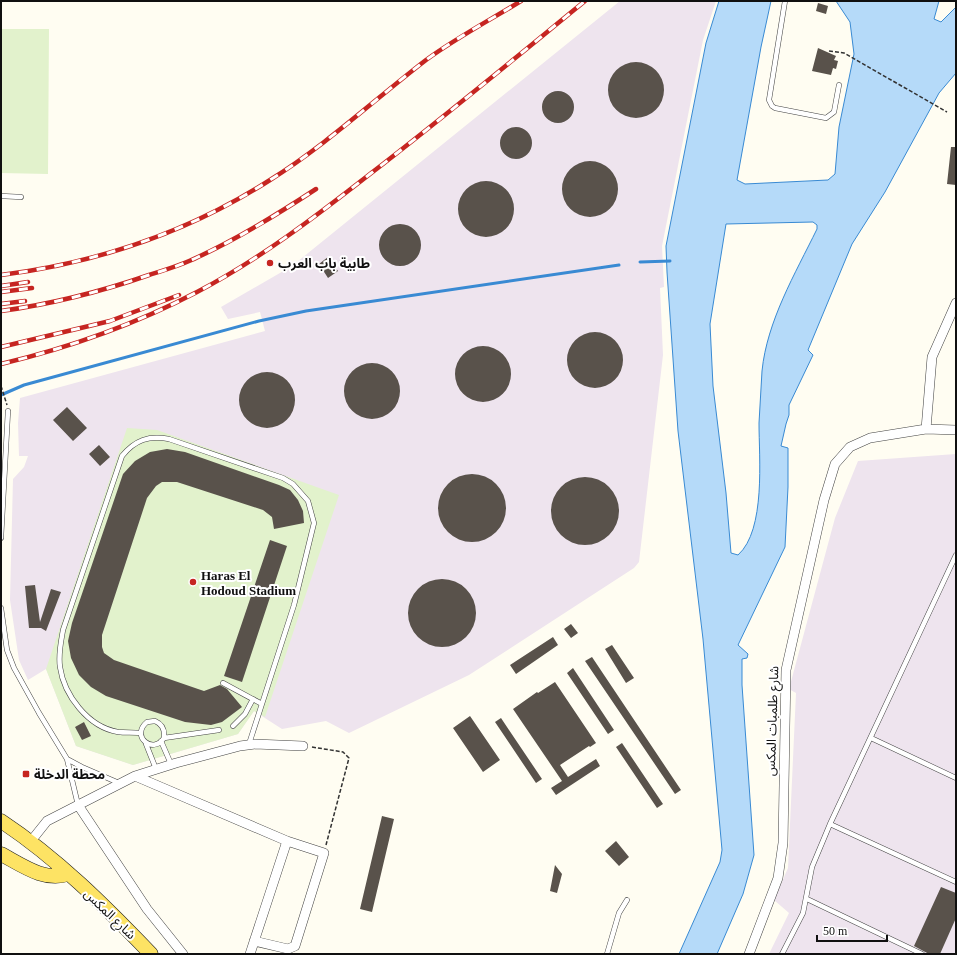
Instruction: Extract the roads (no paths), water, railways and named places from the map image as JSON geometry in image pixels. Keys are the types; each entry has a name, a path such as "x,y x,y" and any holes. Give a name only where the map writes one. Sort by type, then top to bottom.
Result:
{"main road":[{"name":"شارع المكس","path":"1,821 31,840 111,912 151,954"},
{"path":"1,854 43,875 58,878 68,874"}],"street":[{"path":"956,303 932,357 926,429 956,430"},
{"name":"شارع طلمبات المكس","path":"749,954 781,867 783,843 786,670 824,500 835,464 850,447 859,441 926,429"},
{"path":"31,840 47,821 135,776 170,764 231,747 249,744 303,746"},
{"path":"135,776 287,841 324,853 295,946 288,949 254,940"},
{"path":"78,805 148,909 183,954"},
{"path":"250,954 287,841"}],"lane":[{"path":"785,1 769,100 770,104 775,108 826,118 834,112 839,85"},
{"path":"1,196 21,197"},
{"path":"1,538 8,411"},
{"path":"140,733 117,732 100,725 85,714 73,700 64,684 60,666 59,648 63,630 122,456 138,441 158,437 169,439 283,478 301,492 308,501 314,523 294,606 249,744"},
{"path":"782,954 803,913 807,899 812,867 830,824 956,555"},
{"path":"1,608 7,650 14,668 39,713 67,758 78,805"},
{"path":"223,683 262,704"},
{"path":"233,726 245,714 253,699"},
{"path":"140,733 147,722 155,721 162,726 164,734 162,740 170,764"},
{"path":"146,744 154,745 162,740 219,730"},
{"path":"140,733 156,769"},
{"path":"871,738 956,778"},
{"path":"67,758 119,783"},
{"path":"830,824 956,882"},
{"path":"807,899 922,954"},
{"path":"607,954 619,912 627,900"}],"water":[{"path":"719,1 771,1 761,47 737,180 745,184 828,180 835,174 839,127 854,54 850,22 836,1 939,1 934,19 941,22 956,7 956,73 939,93 885,192 852,244 808,350 813,355 789,405 789,415 781,446 788,448 785,547 738,645 748,654 747,658 742,659 742,685 754,855 743,894 717,954 679,954 720,862 722,850 703,639 678,431 666,246 706,43","holes":["813,222 817,225 817,229 783,298 765,352 762,371 759,423 760,474 757,511 753,529 747,544 738,555 731,553 726,493 713,386 710,324 726,224"]}],"waterway":[{"path":"640,262 670,261"},
{"path":"1,395 24,385 259,321 306,311 619,265"}],"railway":[{"path":"1,275 37,270 107,253 174,230 239,199 311,152 437,52 521,1"},
{"path":"1,364 76,343 126,325 174,304 243,266 308,222 451,110 585,1"},
{"path":"1,311 76,297 180,265 243,234 316,189"},
{"path":"1,286 28,282"},
{"path":"1,292 32,288"},
{"path":"1,347 110,321 179,295"},
{"path":"1,304 25,301"}],"place":[{"name":"طابية باب العرب","path":"270,263"},
{"name":"Haras El Hodoud Stadium","path":"193,582"},
{"name":"محطة الدخلة","path":"26,774"}]}
